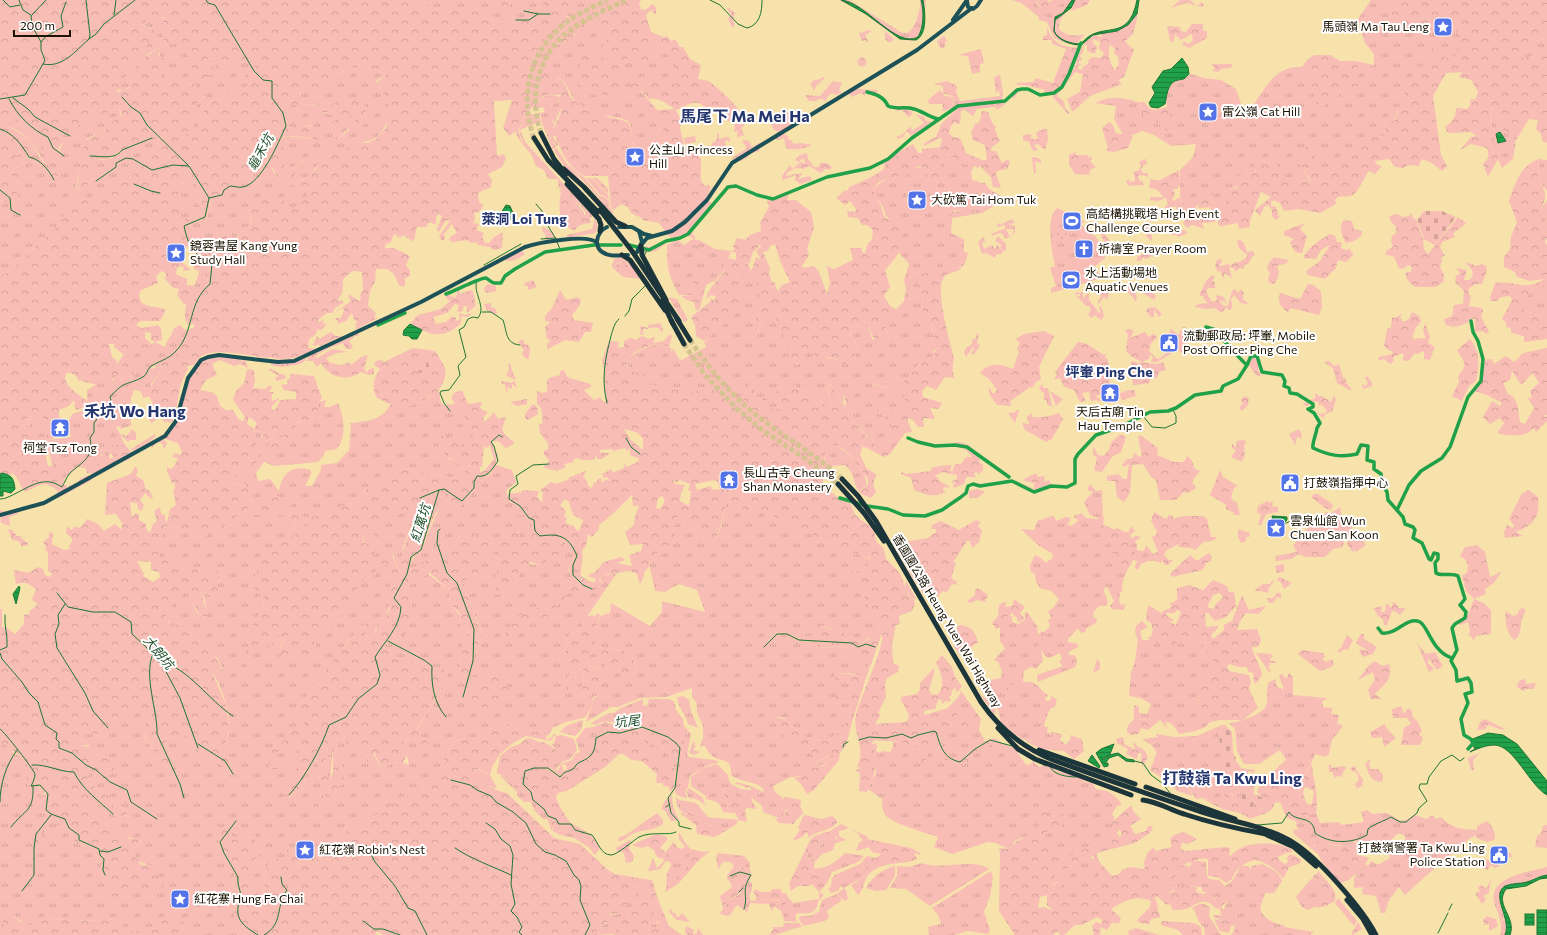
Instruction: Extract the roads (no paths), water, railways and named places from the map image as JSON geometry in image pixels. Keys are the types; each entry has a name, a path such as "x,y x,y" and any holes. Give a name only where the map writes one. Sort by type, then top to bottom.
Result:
{"highway":[{"path":"541,133 554,160 632,251 679,321"},
{"path":"534,138 541,152 600,221 600,232"},
{"path":"554,160 584,187 616,222 625,226"},
{"path":"556,169 599,211 642,270 664,305 684,344"},
{"path":"641,247 643,258 690,340"},
{"path":"622,255 629,258 673,324"},
{"name":"香園圍公路 Heung Yuen Wai Highway","path":"842,479 863,503 982,709 1013,740"},
{"name":"香園圍公路 Heung Yuen Wai Highway","path":"838,484 876,530 898,562"},
{"path":"1013,740 1135,784"},
{"path":"1013,740 1021,751 1040,762 1131,795"},
{"path":"1013,740 1062,763 1186,807 1287,839 1308,854 1357,906 1376,935"},
{"path":"1146,787 1264,832 1290,844 1308,858 1354,907 1372,935"},
{"path":"1143,800 1219,825 1264,832"}],"main road":[{"path":"967,0 968,6 972,8"},
{"path":"948,26 967,0"},
{"path":"619,227 632,227 646,235 654,236 672,231 688,220 707,200 729,166 738,158 917,50 972,8 977,7 979,1"},
{"path":"579,239 600,232 607,227"},
{"path":"638,231 641,247 654,236"},
{"path":"596,241 600,232"},
{"path":"0,515 44,503 165,436 176,421 190,373 201,360 215,355 285,362 298,360 436,294 521,248 539,243 557,241 579,239 596,241"},
{"path":"596,241 602,252 608,255 628,255"}],"waterway":[{"path":"3,0 10,7 20,5"},
{"path":"19,0 23,10 31,15 32,26 41,42 41,50 45,60 43,64"},
{"path":"32,15 46,0"},
{"path":"0,99 25,95 43,64 50,65 63,61 89,39 90,35 86,0"},
{"path":"114,15 116,0"},
{"path":"89,39 96,34 104,24 135,0"},
{"name":"龜禾坑","path":"0,499 43,482 53,482 62,487 70,473 89,455 91,445 90,438 94,432 94,423 111,400 110,397 119,388 144,376 150,367 176,351 186,335 198,300 210,284 212,264 200,257 193,250 184,226 205,217 209,198 222,195 224,190 230,186 243,187 250,184 257,178 269,161 286,126 283,113 272,98 272,81 263,80 254,71 215,5 208,3 206,0"},
{"path":"710,0 720,5 738,24 747,28 755,24 757,21 761,13 762,0"},
{"path":"41,42 45,37 63,27 61,16 66,2"},
{"path":"524,11 538,14 550,14"},
{"path":"516,20 529,20 538,14"},
{"path":"629,245 649,250 666,241 680,238 688,234 728,187 736,186 757,195 773,199 827,177 870,168 888,159 912,138 958,106 1005,101 1017,90 1022,89 1028,89 1040,95 1054,93 1062,87 1069,74 1081,43"},
{"path":"867,92 879,96 888,106 914,109 938,119"},
{"path":"122,97 131,107 140,113 147,125 188,165"},
{"path":"13,98 28,109 35,117 70,136"},
{"path":"9,99 16,111 36,130 48,137 53,148 64,156"},
{"path":"0,129 13,136 29,157 37,160 44,166 50,172 54,180"},
{"path":"90,156 103,157 116,155 122,150 152,138"},
{"path":"96,181 116,167 116,163 126,158 133,159 152,170 173,165 189,166 209,198"},
{"path":"134,184 160,193"},
{"path":"0,190 10,198 11,210 20,215"},
{"path":"536,204 542,211 548,226 556,239"},
{"path":"541,239 556,238"},
{"path":"557,242 560,249"},
{"path":"484,265 521,244"},
{"path":"446,294 483,278 486,278 494,283 501,283 505,276 545,252 594,245 621,245"},
{"path":"644,256 647,250"},
{"path":"450,411 444,403 440,393 441,391 449,390 460,375 458,366 466,357 459,330 464,327 468,319 473,317 478,318 480,313 481,309 476,290 477,280"},
{"path":"625,316 629,311 632,299 645,286"},
{"path":"482,312 491,312 503,320 509,340 520,345"},
{"path":"378,325 405,313"},
{"path":"607,403 604,386 606,361 613,329 619,319"},
{"path":"1397,510 1409,485 1421,471 1442,458 1450,447 1468,397 1481,381 1483,359 1478,341 1473,332 1471,321"},
{"path":"1206,327 1216,330 1217,333 1247,365 1251,356 1257,356 1262,372 1282,375 1285,381 1284,386 1289,388 1290,393 1297,394 1313,404 1313,407 1308,409 1314,413 1320,423 1317,428 1313,448 1329,454 1345,456 1357,454 1361,445 1368,446 1367,460 1374,462 1374,469 1381,474 1382,484 1387,492 1388,500 1403,517 1405,524 1413,527 1415,530 1413,538 1422,543 1429,559 1431,560 1434,553 1438,554 1438,559 1435,563 1436,573 1441,575 1453,574 1458,576 1465,599 1460,605 1466,612 1465,618 1455,624 1452,628 1457,650 1451,661 1456,670 1457,681 1468,678 1471,683 1472,692 1465,694 1468,703 1461,719 1464,735 1474,741"},
{"path":"840,498 867,506 888,509 903,515 925,516 942,510 966,493 968,486 973,484 980,486 1012,481 1034,492 1051,486 1067,487 1075,483 1075,459 1096,435 1120,427 1150,412 1168,411 1176,408 1195,395 1221,391 1223,386 1238,379 1247,365"},
{"path":"1143,416 1152,427 1165,428 1176,423 1176,416 1173,410"},
{"name":"紅萬坑","path":"289,795 301,780 312,762 329,725 346,717 358,699 377,684 380,675 375,657 398,621 401,607 394,598 407,574 411,557 421,550 439,490 444,489 462,501 474,488 474,482 477,476 484,476 487,474 492,470 498,461 494,446 491,442 499,435 502,437"},
{"path":"626,438 631,447 640,454"},
{"path":"908,438 935,446 955,445 967,447 1009,477"},
{"path":"549,464 533,465 516,476 518,484 510,490 509,499 520,506 529,518 534,520 535,531 540,536 559,536 571,544 577,556 573,565 573,575 583,585 592,589"},
{"path":"420,498 439,490"},
{"path":"1268,522 1284,524 1293,520"},
{"path":"440,529 438,531 437,543 447,573 457,583 474,629 473,661 463,697"},
{"name":"大朗坑","path":"57,593 68,607 93,612 115,612 131,622 132,634 163,666 180,698 198,748"},
{"path":"65,604 58,615 59,624 55,634 57,648 85,693 93,711 108,728"},
{"path":"0,650 7,647 5,615"},
{"path":"1378,628 1382,633 1388,633 1410,621 1420,622 1423,624 1435,645 1445,655 1452,658"},
{"path":"764,647 777,634 787,634 799,640 852,643 858,647 866,644 875,647"},
{"path":"388,641 424,660 432,666 434,693 436,700 446,717"},
{"path":"0,653 2,659 38,702 45,725 57,733 56,739 59,742 59,748 72,753 110,782 127,790 131,802 157,819"},
{"path":"153,654 150,663 150,683 157,725 157,734 180,784 184,798"},
{"path":"160,661 181,671 233,716"},
{"name":"坑尾","path":"676,832 669,834 644,835 617,853 611,855 605,853 602,851 592,835 575,830 571,824 559,824 556,819 548,816 544,809 533,800 531,792 523,784 525,771 534,768 548,768 560,777 565,772 573,769 577,764 591,756 595,747 596,738 608,732 620,733 642,727 668,737 680,748 675,788 668,798 671,813 679,822 679,826 691,829"},
{"path":"0,729 13,743 35,774 31,786 40,785 48,794 46,810 51,814 65,819 69,828 79,835 79,840 99,849 100,855 104,859 103,870 105,875"},
{"path":"859,740 869,737 886,738 902,734 911,738 934,731 936,732 941,747 946,755 960,762 975,749 990,740 1012,746"},
{"path":"1468,749 1475,741"},
{"path":"843,747 844,744 848,742"},
{"path":"198,744 225,761 233,774"},
{"path":"0,802 4,775 17,750"},
{"path":"1257,825 1282,823 1289,812 1292,815 1311,823 1314,827 1315,833 1321,837 1341,842 1361,838 1367,835 1368,829 1375,824 1391,817 1400,822 1406,822 1417,813 1419,808 1427,801 1419,788 1420,784 1427,784 1429,777 1441,761 1452,755 1460,761 1464,758"},
{"path":"1035,761 1046,766"},
{"path":"1134,761 1143,763 1151,775 1162,783 1170,793"},
{"path":"32,765 74,772 86,790 113,814"},
{"path":"1050,766 1054,772 1065,776 1076,777"},
{"path":"451,780 470,785 491,796 496,802 513,812 526,823 536,844 545,852 566,861 574,875 579,880 581,886 580,900 590,925 585,935"},
{"path":"11,827 28,810 32,801 33,786"},
{"name":"坑尾","path":"666,807 670,804"},
{"path":"22,891 34,875 34,848 36,834 51,815"},
{"path":"236,821 220,842 224,853 238,877 241,898 238,906 239,917 243,924 258,935"},
{"path":"486,823 495,829 501,839 510,846 513,855 511,884 515,904 511,911 517,917 522,927 519,932 522,935"},
{"path":"366,845 375,862 395,886 408,908 415,911 427,935"},
{"path":"100,851 108,852 121,847"},
{"path":"455,848 511,875"},
{"path":"730,876 740,872 751,875 745,889 746,900 744,909"},
{"path":"264,935 274,926 283,896 287,890 282,884 281,877"},
{"path":"739,892 743,888"},
{"path":"1449,910 1452,904"},
{"path":"1438,933 1448,913"},
{"path":"363,921 374,929 383,929 400,935"}],"tunnel":[{"path":"534,138 527,107 528,91 530,76 542,48 552,35 569,20 607,0"},
{"path":"541,133 537,119 536,91 538,77 550,52 558,41 576,26 626,0"},
{"path":"690,340 706,363 733,394 753,412 823,463 842,479"},
{"path":"684,344 705,375 736,408 761,429 806,459 838,484"}],"place":[{"name":"馬頭嶺 Ma Tau Leng","path":"1443,27"},
{"name":"雷公嶺 Cat Hill","path":"1208,112"},
{"name":"公主山 Princess Hill","path":"635,157"},
{"name":"大砍篤 Tai Hom Tuk","path":"917,200"},
{"name":"高結構挑戰塔 High Event Challenge Course","path":"1072,221"},
{"name":"祈禱室 Prayer Room","path":"1084,249"},
{"name":"鏡蓉書屋 Kang Yung Study Hall","path":"176,253"},
{"name":"水上活動場地 Aquatic Venues","path":"1071,280"},
{"name":"流動郵政局: 坪輋, Mobile Post Office: Ping Che","path":"1169,343"},
{"name":"天后古廟 Tin Hau Temple","path":"1110,393"},
{"name":"祠堂 Tsz Tong","path":"60,428"},
{"name":"長山古寺 Cheung Shan Monastery","path":"729,480"},
{"name":"打鼓嶺指揮中心","path":"1290,483"},
{"name":"雲泉仙館 Wun Chuen San Koon","path":"1276,528"},
{"name":"紅花嶺 Robin's Nest","path":"305,850"},
{"name":"打鼓嶺警署 Ta Kwu Ling Police Station","path":"1499,855"},
{"name":"紅花寨 Hung Fa Chai","path":"180,899"}],"district":[{"name":"馬尾下 Ma Mei Ha","path":"745,116"},
{"name":"萊洞 Loi Tung","path":"524,219"},
{"name":"坪輋 Ping Che","path":"1109,372"},
{"name":"禾坑 Wo Hang","path":"135,411"},
{"name":"打鼓嶺 Ta Kwu Ling","path":"1232,778"}]}
